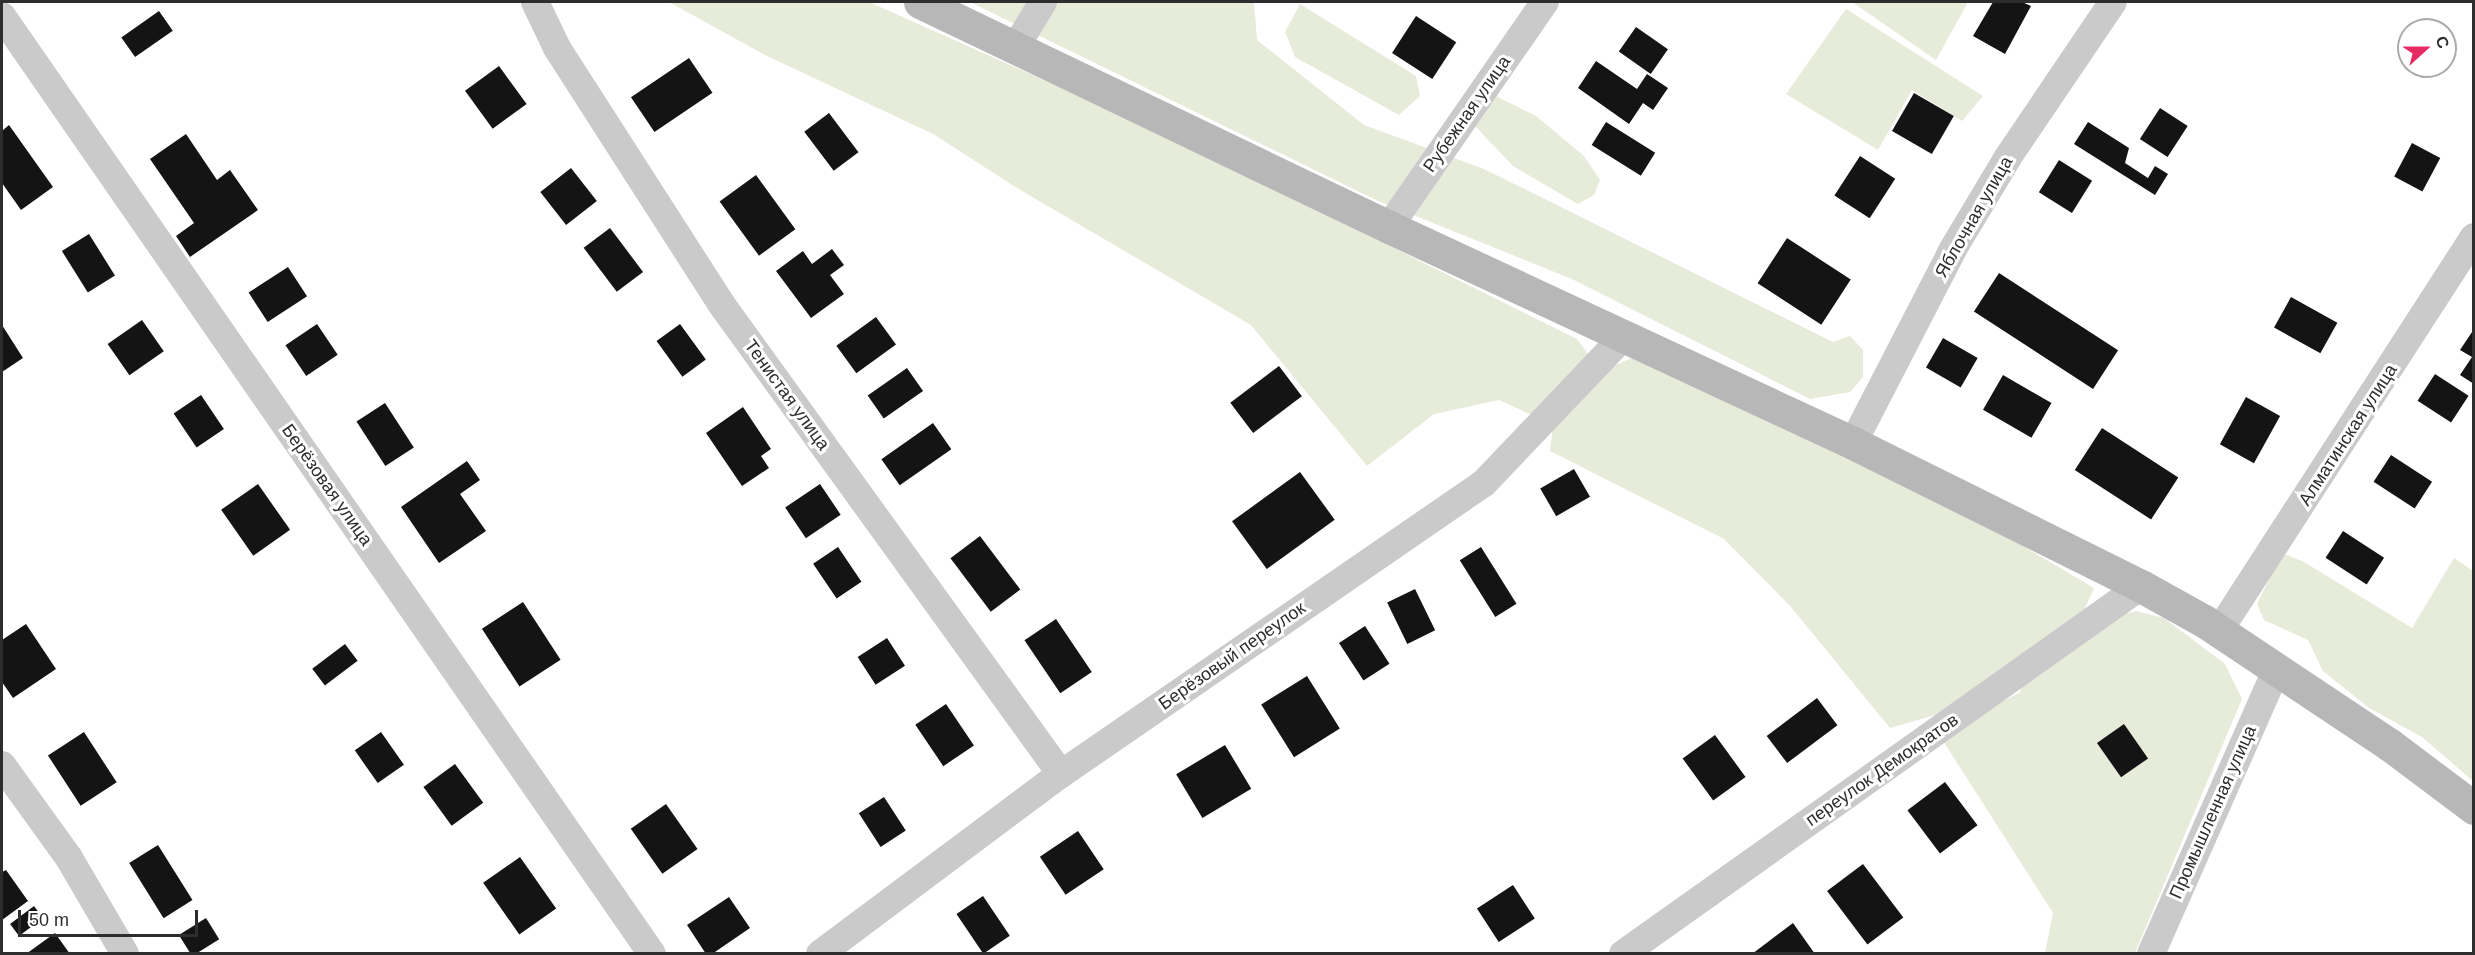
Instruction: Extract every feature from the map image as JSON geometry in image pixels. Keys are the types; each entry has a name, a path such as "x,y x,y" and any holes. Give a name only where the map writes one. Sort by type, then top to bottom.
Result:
{"street":[{"name":"Тенистая улица","path":"535,2 557,48 722,305 1061,774"},
{"path":"920,2 1389,227 1853,443 2141,586 2219,631 2390,745 2474,808"},
{"path":"1015,48 1043,2"},
{"name":"Рубежная улица","path":"1389,227 1545,2"},
{"name":"Яблочная улица","path":"1853,443 1953,249 2019,140 2113,2"},
{"name":"Берёзовая улица","path":"2,16 652,954"},
{"name":"Алматинская улица","path":"2219,631 2474,237"},
{"name":"Берёзовый переулок","path":"820,954 1061,774 1484,483 1624,336"},
{"name":"переулок Демократов","path":"1623,954 2141,586"},
{"name":"Промышленная улица","path":"2151,954 2276,670"},
{"path":"2,765 69,858 125,954"}],"green space":[{"path":"669,2 869,2 1158,131 1577,339 1589,355 1534,416 1499,400 1434,414 1367,466 1251,325 1017,188 933,134 765,55"},
{"path":"970,2 1254,2 1257,40 1364,125 1484,169 1833,342 1850,336 1863,350 1863,377 1850,392 1810,399 1572,279 1376,200"},
{"path":"1852,2 1968,2 1936,60"},
{"path":"1300,4 1416,76 1420,96 1399,115 1295,57 1285,32"},
{"path":"1846,9 1983,96 1962,121 1912,90 1878,150 1786,94"},
{"path":"1492,94 1536,116 1584,156 1600,180 1594,195 1578,204 1513,166 1473,124"},
{"path":"1636,356 1957,507 2094,588 2083,613 1946,712 1890,728 1791,607 1724,539 1550,451 1553,426 1611,367"},
{"path":"2282,553 2304,562 2412,628 2454,558 2473,571 2473,781 2422,737 2369,708 2323,671 2308,640 2264,620 2257,604"},
{"path":"2136,611 2164,618 2225,664 2242,699 2135,953 2045,953 2053,913 1938,733 2019,693 2027,677 2124,614"}],"building":[{"path":"1993,2 2022,2 2031,6 2005,54 1973,36"},
{"path":"159,11 173,31 135,57 121,37"},
{"path":"1416,16 1456,42 1432,79 1392,53"},
{"path":"1636,27 1668,49 1651,74 1619,52"},
{"path":"689,58 712,93 654,132 631,97"},
{"path":"1596,61 1637,89 1647,74 1668,88 1653,110 1643,103 1629,124 1578,88"},
{"path":"499,66 527,104 493,129 465,91"},
{"path":"1914,93 1954,116 1932,154 1892,131"},
{"path":"2160,108 2188,126 2168,157 2140,139"},
{"path":"829,113 858,152 834,171 804,132"},
{"path":"1606,122 1655,153 1641,176 1592,145"},
{"path":"2088,122 2129,148 2125,163 2148,178 2155,166 2168,174 2155,195 2074,144"},
{"path":"9,125 53,187 21,210 2,183 2,131"},
{"path":"186,134 217,180 230,170 258,210 190,257 176,236 194,223 150,159"},
{"path":"2412,143 2440,158 2422,192 2394,177"},
{"path":"1860,156 1895,179 1870,218 1834,195"},
{"path":"2059,160 2092,181 2072,213 2039,192"},
{"path":"571,168 597,201 566,225 540,192"},
{"path":"756,175 795,229 759,256 720,201"},
{"path":"610,228 643,272 617,292 584,248"},
{"path":"89,234 115,276 88,293 62,251"},
{"path":"1787,238 1851,279 1821,325 1758,283"},
{"path":"832,249 844,265 830,275 844,294 811,318 776,271 803,251 812,264"},
{"path":"288,267 307,296 268,322 249,293"},
{"path":"1999,273 2118,350 2093,389 1974,312"},
{"path":"2291,297 2337,323 2320,353 2274,328"},
{"path":"876,317 896,345 856,373 836,346"},
{"path":"142,320 164,351 129,375 108,344"},
{"path":"317,324 338,355 306,376 285,345"},
{"path":"680,324 706,360 682,377 657,341"},
{"path":"2,325 23,358 2,372"},
{"path":"2474,329 2474,384 2460,375 2472,357 2460,350"},
{"path":"1943,338 1978,358 1961,387 1926,367"},
{"path":"1279,366 1302,396 1253,433 1230,403"},
{"path":"907,368 923,391 884,418 868,396"},
{"path":"2435,374 2469,396 2451,423 2418,401"},
{"path":"2003,375 2051,403 2031,438 1983,410"},
{"path":"201,395 224,429 197,447 174,413"},
{"path":"2246,397 2280,416 2254,463 2220,444"},
{"path":"385,403 414,447 385,466 356,422"},
{"path":"743,407 771,449 761,456 769,468 742,486 706,433"},
{"path":"933,423 951,449 900,485 881,459"},
{"path":"2102,428 2178,478 2151,519 2075,470"},
{"path":"2391,455 2432,482 2415,509 2374,482"},
{"path":"467,461 480,480 460,494 486,531 439,563 401,507"},
{"path":"1574,469 1590,497 1556,516 1540,488"},
{"path":"1300,472 1335,520 1267,569 1232,521"},
{"path":"258,484 290,530 253,556 221,510"},
{"path":"820,484 841,515 806,538 785,507"},
{"path":"2343,531 2384,558 2367,585 2326,558"},
{"path":"980,536 1020,590 991,612 950,558"},
{"path":"838,547 861,582 837,599 813,564"},
{"path":"1481,547 1517,604 1495,617 1460,560"},
{"path":"1415,589 1435,630 1407,644 1387,603"},
{"path":"523,602 561,660 519,687 482,629"},
{"path":"1056,619 1092,672 1060,693 1024,640"},
{"path":"26,624 56,669 13,698 2,682 2,640"},
{"path":"1365,626 1390,664 1364,681 1339,643"},
{"path":"887,638 905,666 876,685 858,657"},
{"path":"345,644 358,661 325,685 312,669"},
{"path":"1307,676 1340,729 1294,757 1261,705"},
{"path":"1817,698 1837,725 1787,763 1767,736"},
{"path":"946,704 974,745 943,766 915,725"},
{"path":"2124,724 2148,758 2121,777 2097,743"},
{"path":"84,732 117,782 81,806 48,755"},
{"path":"381,732 404,765 378,783 355,750"},
{"path":"1715,735 1746,777 1713,801 1683,759"},
{"path":"1225,745 1251,789 1202,818 1176,774"},
{"path":"455,764 483,803 452,826 423,787"},
{"path":"1945,782 1977,825 1940,853 1907,810"},
{"path":"884,797 906,831 881,847 859,813"},
{"path":"666,804 698,849 662,874 631,829"},
{"path":"1078,831 1104,869 1066,895 1040,857"},
{"path":"158,845 192,900 164,918 129,863"},
{"path":"520,857 556,909 519,934 483,883"},
{"path":"1863,864 1903,918 1867,945 1827,891"},
{"path":"6,870 28,901 2,920 2,872"},
{"path":"1513,885 1535,919 1499,942 1477,908"},
{"path":"983,896 1010,936 983,954 956,914"},
{"path":"729,897 750,928 712,954 706,954 687,925"},
{"path":"34,906 43,918 19,936 10,924"},
{"path":"206,918 219,939 196,954 191,954 179,935"},
{"path":"1793,923 1815,954 1752,954"},
{"path":"55,933 70,954 26,954"}]}
